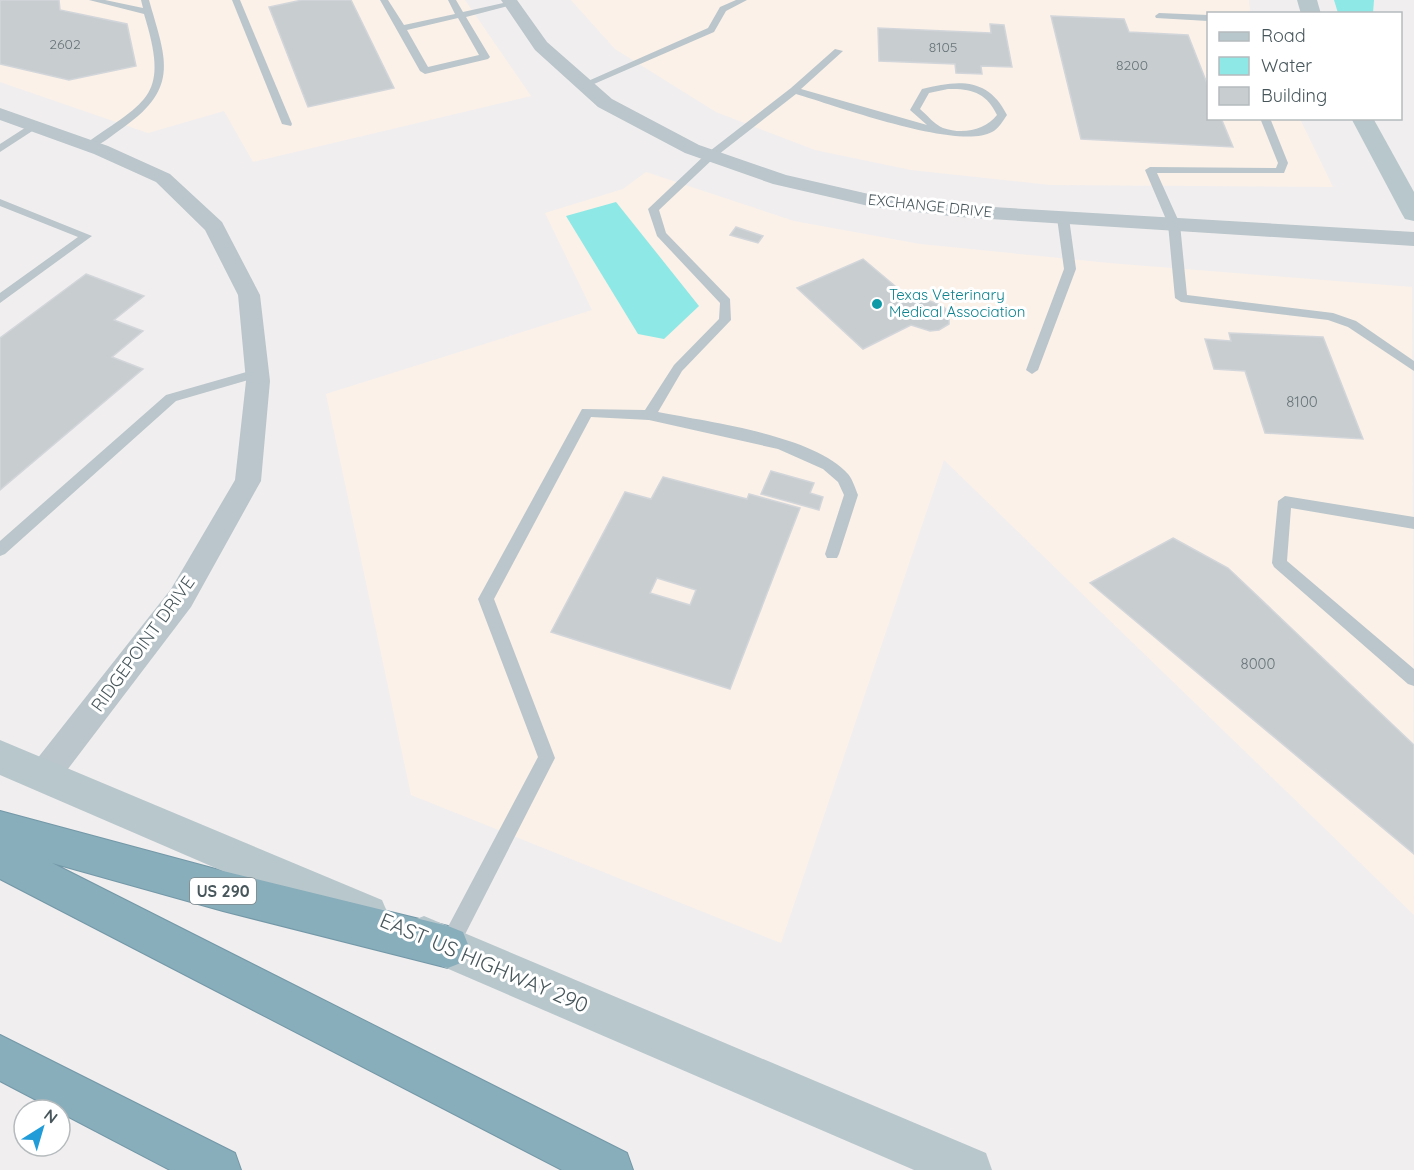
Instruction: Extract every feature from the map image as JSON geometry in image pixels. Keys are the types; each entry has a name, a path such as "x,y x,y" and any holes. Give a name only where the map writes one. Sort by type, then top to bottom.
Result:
{"highway":[{"name":"US 290","path":"0,830 223,891 448,947"},
{"path":"0,858 610,1170"},
{"path":"0,1057 218,1170"}],"main road":[{"path":"1363,120 1414,214"},
{"name":"EAST US HIGHWAY 290","path":"0,757 969,1170"}],"street":[{"name":"EXCHANGE DRIVE","path":"511,2 541,46 604,103 710,156 780,180 873,201 959,211 1414,239"},
{"name":"RIDGEPOINT DRIVE","path":"0,114 90,146 163,178 214,227 249,295 257,373 248,481 182,598 44,775"}],"lane":[{"path":"93,0 148,12"},
{"path":"90,146 142,107 156,91 161,66 145,0"},
{"path":"236,0 287,124"},
{"path":"384,0 425,71 485,57 452,0"},
{"path":"584,85 711,30 723,9 743,0"},
{"path":"402,28 511,2"},
{"path":"1159,16 1207,18"},
{"path":"649,415 678,368 725,320 726,302 662,234 653,210 710,156 794,90 838,51"},
{"path":"794,90 901,122 963,134 987,131 1002,115 997,100 978,88 949,84 925,92 915,110 939,129"},
{"path":"1266,120 1283,163 1280,171 1150,170 1174,224 1181,298 1329,316 1352,324 1414,368"},
{"path":"0,149 35,126"},
{"path":"0,202 86,236 0,299"},
{"path":"1032,370 1070,268 1063,218"},
{"path":"0,550 171,398 257,373"},
{"path":"448,947 547,758 486,599 587,412 649,415 799,449 843,478 851,495 832,554"},
{"path":"1414,523 1285,501 1279,563 1414,679"}],"shaded area":[{"path":"0,0 465,0 531,96 253,162 224,111 148,133 0,82"},
{"path":"571,0 1249,0 1250,12 1207,12 1207,120 1300,120 1333,187 1051,185 911,170 815,150 716,112 615,49"},
{"path":"646,172 794,221 920,244 1109,263 1412,287 1414,915 944,460 781,943 411,795 326,394 592,310 545,213 623,189"}],"water":[{"path":"1334,0 1374,0 1373,12 1338,12"},
{"path":"616,202 699,306 664,339 638,334 566,216"}],"building":[{"path":"0,0 59,0 60,10 127,24 136,66 69,80 0,64"},
{"path":"302,0 351,0 394,88 308,107 269,7"},
{"path":"1051,16 1124,19 1129,32 1188,35 1207,83 1207,120 1222,120 1233,147 1081,139"},
{"path":"990,24 1004,25 1012,67 981,66 982,74 956,73 955,64 879,61 878,28 991,33"},
{"path":"736,227 763,236 758,243 730,235"},
{"name":"Texas Veterinary Medical Association","path":"863,259 914,302 930,301 943,306 949,313 949,324 939,330 930,331 911,325 863,349 797,288"},
{"path":"86,274 144,296 114,320 143,331 112,357 143,369 0,490 0,338"},
{"path":"1229,333 1323,337 1363,439 1265,433 1245,371 1214,369 1205,339 1231,341"},
{"path":"771,471 814,483 810,493 823,497 819,510 761,494"},
{"path":"663,477 747,499 749,494 800,508 730,689 551,632 625,492 651,499","holes":["657,578 696,590 690,605 650,593"]},
{"path":"1173,538 1228,568 1414,745 1414,854 1090,583"}],"place":[{"name":"Texas Veterinary Medical Association","path":"877,304"}]}
